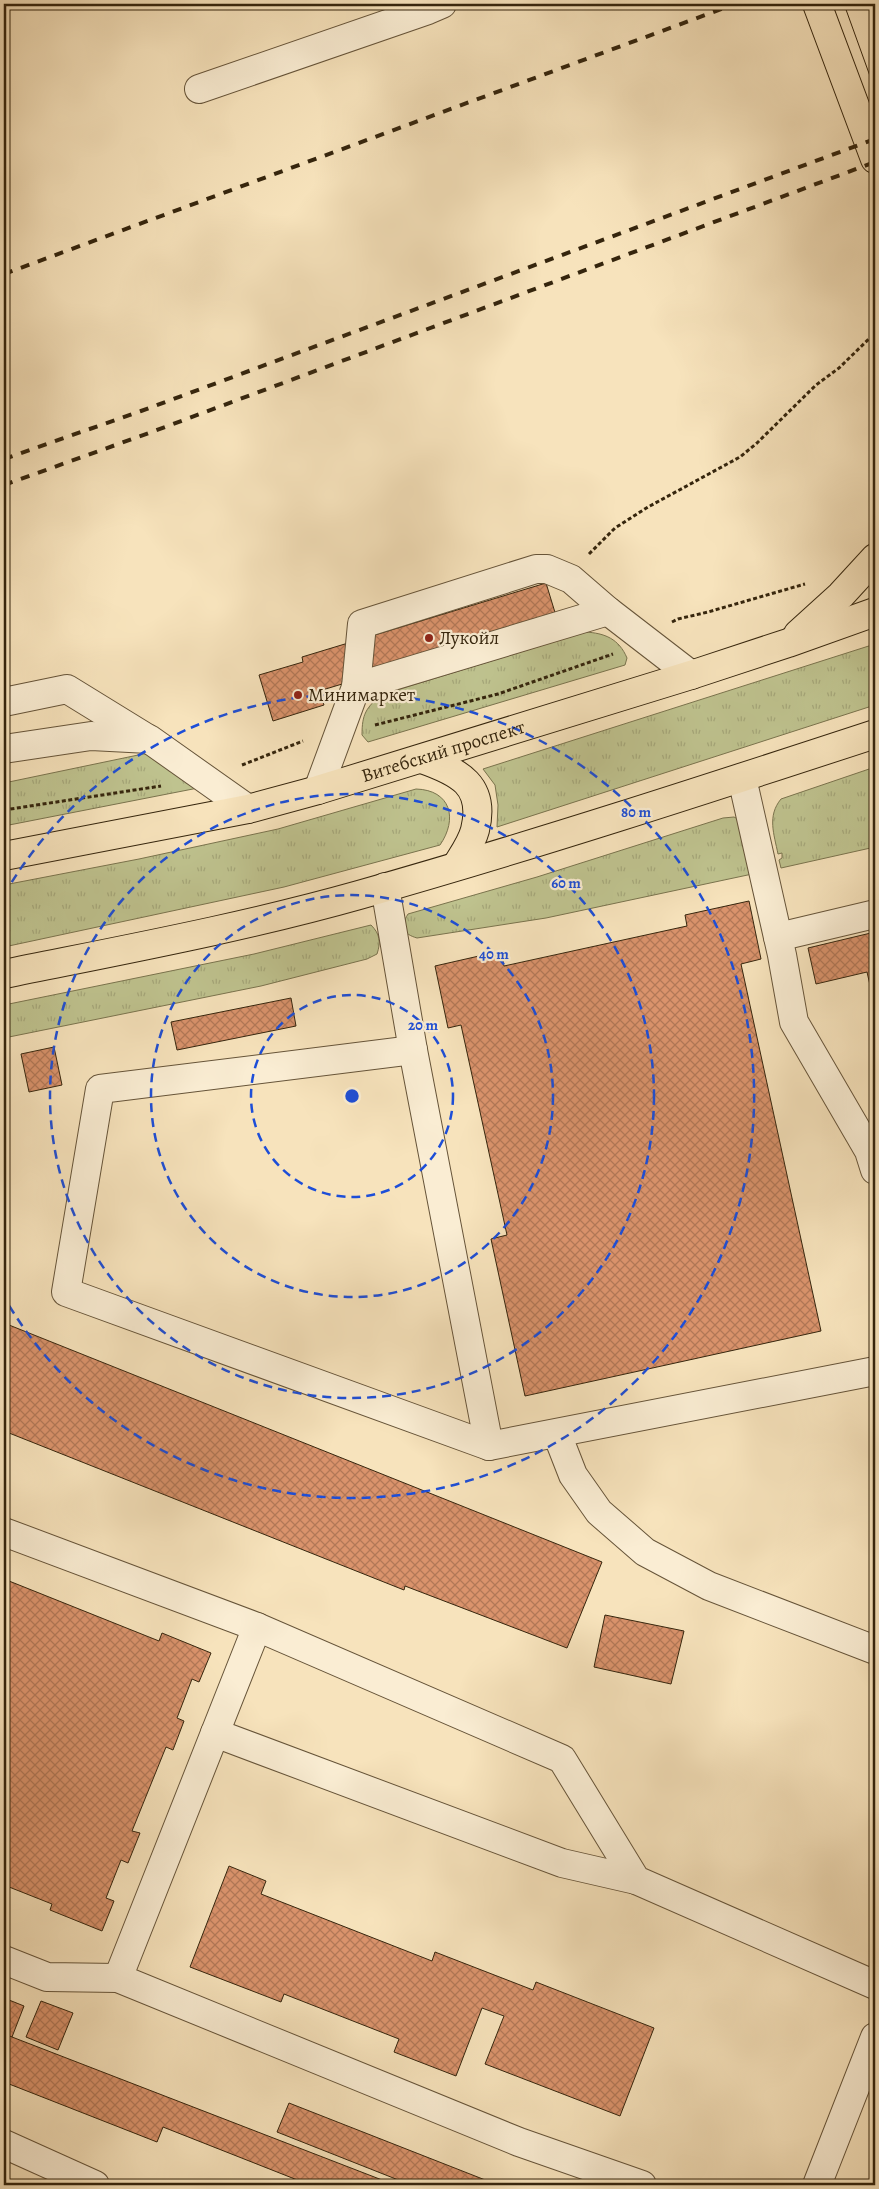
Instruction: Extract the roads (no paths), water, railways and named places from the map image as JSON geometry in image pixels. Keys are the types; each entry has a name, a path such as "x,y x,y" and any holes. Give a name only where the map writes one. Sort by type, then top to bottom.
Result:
{"main road":[{"path":"817,4 875,159"},
{"path":"788,643 841,595 875,558"},
{"name":"Витебский проспект","path":"4,856 248,809 318,790 691,675 875,612"},
{"path":"4,974 197,934 385,887 742,778 875,734"},
{"path":"422,759 451,769 470,785 477,805 475,831 457,865"}],"lane":[{"path":"199,89 442,4"},
{"path":"318,790 356,687 362,624 536,569 547,569 571,579 608,611 691,675"},
{"path":"356,687 608,611"},
{"path":"4,702 66,689 149,740 248,809"},
{"path":"4,749 90,736 149,740"},
{"path":"742,778 778,937 794,1022 869,1151 875,1170"},
{"path":"385,887 413,1050 489,1446"},
{"path":"778,937 875,914"},
{"path":"413,1050 100,1089 66,1292 489,1446 875,1371"},
{"path":"557,1434 573,1475 599,1512 645,1552 709,1586 875,1650"},
{"path":"4,1532 257,1626 562,1760 636,1880"},
{"path":"118,1978 257,1626"},
{"path":"215,1733 562,1863 636,1880 875,1985"},
{"path":"4,1960 47,1977 118,1978 519,2142 642,2185"},
{"path":"817,2185 875,2037"},
{"path":"4,2144 56,2177 96,2185"}],"tram line":[{"path":"844,4 875,90"},
{"path":"874,4 875,8"}],"railway":[{"path":"4,274 735,4"},
{"path":"4,459 141,411 875,139"},
{"path":"4,485 149,433 875,162"}],"place":[{"name":"Лукойл","path":"429,638"},
{"name":"Минимаркет","path":"298,695"}]}
